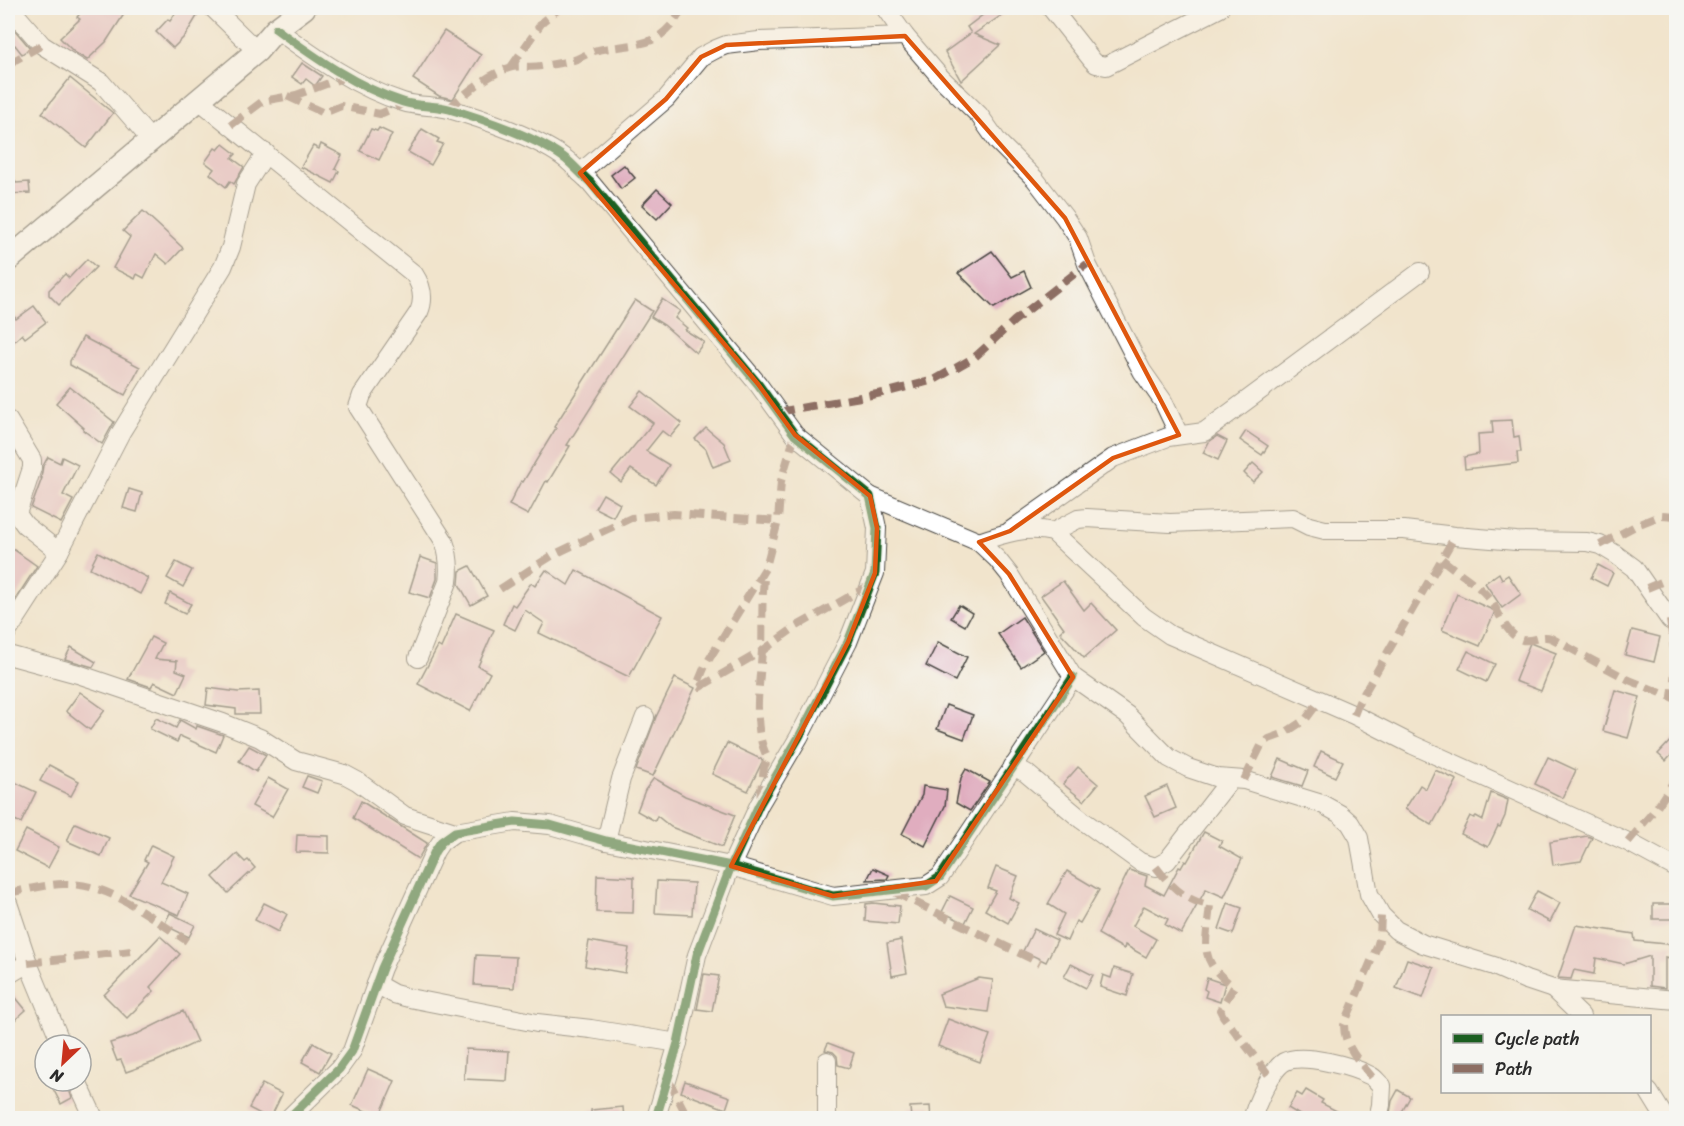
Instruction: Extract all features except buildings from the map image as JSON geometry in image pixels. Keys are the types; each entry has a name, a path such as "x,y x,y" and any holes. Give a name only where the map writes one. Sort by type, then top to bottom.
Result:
{"main road":[{"path":"8,260 257,51 276,29 304,8"}],"street":[{"path":"10,8 42,45 101,82 151,140"},
{"path":"213,8 257,51"},
{"path":"885,8 941,78 979,115 998,142 1035,179 1065,218 1078,238 1087,264 1142,371 1162,401 1179,435"},
{"path":"1051,8 1092,60 1096,64 1106,66 1220,8"},
{"path":"276,29 323,64 385,95 405,103 448,109 507,130 541,144 566,160 580,173 758,384 795,435 870,496 979,542 1010,574 1073,677 1127,716 1170,758 1188,768 1218,778 1253,782 1322,804 1340,814 1350,823 1359,838 1369,894 1381,915 1396,930 1423,944 1494,966 1552,989 1677,1000"},
{"path":"580,173 666,99 701,57 716,49 726,45 759,41 906,36"},
{"path":"199,100 414,274 421,286 422,300 419,312 362,395 358,407 444,541 448,553 450,570 448,582 418,658"},
{"path":"8,631 59,552 121,432 223,267 231,247 246,184 266,153"},
{"path":"979,542 1010,531 1113,458 1168,437 1204,432 1420,272"},
{"path":"8,420 32,460 32,468 17,514 24,525 59,552"},
{"path":"656,1119 678,1043 697,955 731,866 759,805 799,737 848,642 875,573 877,528 870,496"},
{"path":"1053,532 1078,519 1087,518 1170,524 1293,518 1309,526 1325,530 1404,530 1516,541 1587,542 1600,545 1634,568 1670,620 1677,623"},
{"path":"1010,531 1053,532 1144,617 1170,635 1354,715 1413,745 1628,842 1677,868"},
{"path":"8,655 78,674 224,723 260,738 296,761 344,774 405,816 455,832"},
{"path":"289,1119 345,1063 357,1041 376,984 435,851 441,842 455,832 515,822 550,825 606,841 731,866 833,896 927,886 940,877 1073,677"},
{"path":"606,841 621,780 645,717"},
{"path":"1014,766 1140,862 1156,867 1167,861 1230,780"},
{"path":"8,903 28,963 57,1033"},
{"path":"8,975 28,963"},
{"path":"376,984 394,994 409,998 537,1023 678,1043"},
{"path":"1552,989 1579,1015"},
{"path":"1253,1119 1254,1109 1274,1071 1285,1061 1305,1058 1342,1066 1372,1077 1382,1086 1378,1119"},
{"path":"827,1061 827,1119"},
{"path":"82,1093 94,1119"},
{"path":"1650,1093 1665,1119"}],"highlighted area":[{"path":"905,36 1065,218 1179,435 1113,458 1010,531 979,542 1009,574 1073,677 936,881 833,896 731,866 848,642 875,573 877,528 870,496 795,435 758,384 580,173 666,99 701,57 726,45"}],"marked path":[{"path":"511,67 543,21 560,8"},
{"path":"448,109 484,80 500,71 564,62 595,51 647,42 657,38 674,22 683,8"},
{"path":"8,64 42,45"},
{"path":"231,125 263,101 296,95 348,76"},
{"path":"287,96 324,113 341,106 380,114 405,103"},
{"path":"778,412 888,392 934,380 975,357 1014,321 1087,264"},
{"path":"795,435 781,481 778,521 766,567 705,666 697,685 700,687 762,651 797,626 870,585"},
{"path":"500,589 553,555 631,518 674,514 778,521"},
{"path":"1600,545 1637,525 1662,515 1676,516"},
{"path":"1354,715 1359,702 1455,536"},
{"path":"1442,559 1484,592 1514,636 1524,640 1551,638 1629,680 1676,699"},
{"path":"760,799 764,767 768,759 758,720 765,572"},
{"path":"1647,588 1676,576"},
{"path":"1670,620 1676,664 1672,697"},
{"path":"1244,780 1261,746 1269,739 1285,733 1306,719 1320,700"},
{"path":"1628,842 1657,807 1676,778"},
{"path":"1156,867 1179,892 1193,900 1210,905 1206,942 1209,960 1222,977 1234,987 1220,1010 1271,1078"},
{"path":"8,893 63,884 97,889 144,912 187,941"},
{"path":"894,892 1040,963"},
{"path":"1372,1077 1349,1046 1344,1025 1377,947 1381,915"},
{"path":"28,963 131,951"},
{"path":"668,1079 688,1118"}],"cycle path":[{"path":"276,29 321,61 370,89 403,102 449,109 494,124 542,144 567,160 590,182 758,384 795,435 870,496 877,528 875,573 848,642 799,737 759,805 731,866 697,955 678,1043 656,1118"},
{"path":"289,1118 339,1069 352,1051 382,968 435,851 441,842 455,832 515,822 550,825 606,841 731,866 833,896 926,886 940,877 1073,677"}]}
